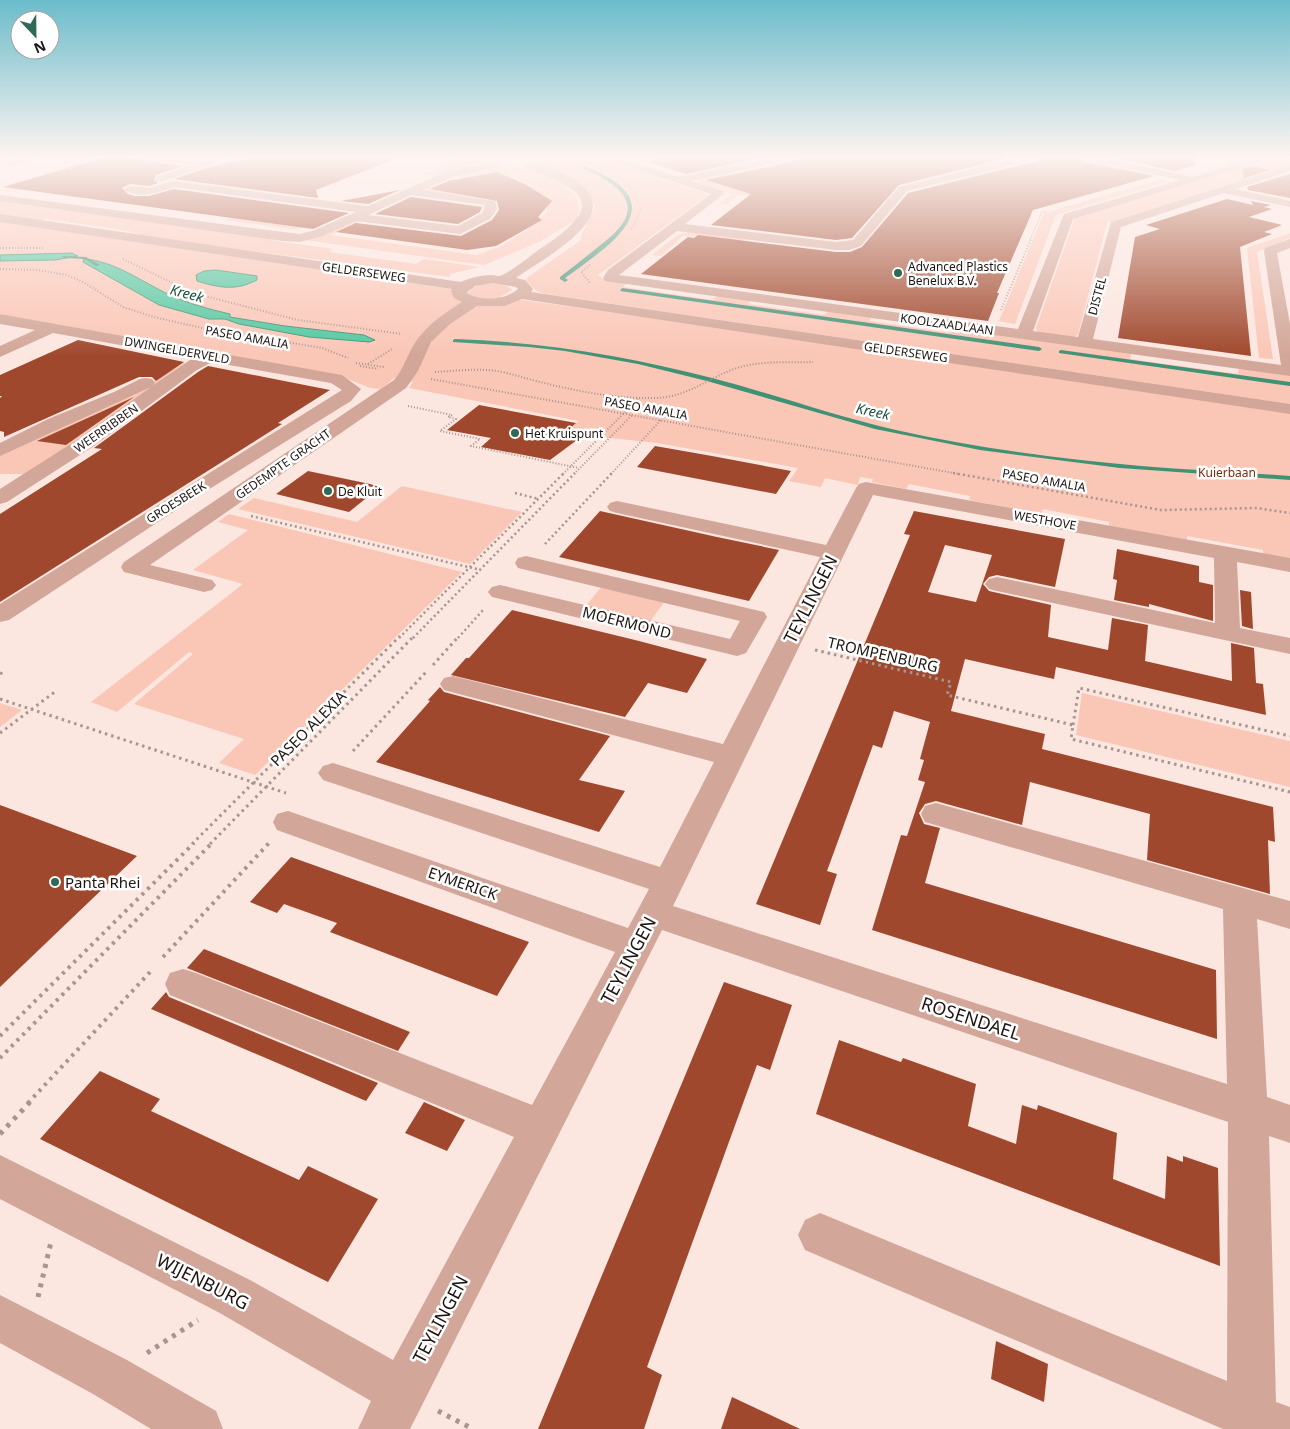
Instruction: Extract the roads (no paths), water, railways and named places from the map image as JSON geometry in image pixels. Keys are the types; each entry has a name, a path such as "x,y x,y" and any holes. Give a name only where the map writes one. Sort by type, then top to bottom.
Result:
{"street":[{"name":"GELDERSEWEG","path":"39,224 462,286"},
{"path":"186,224 290,238 316,234 339,224"},
{"path":"409,224 460,230 474,224"},
{"path":"505,280 571,234 581,224"},
{"path":"675,227 679,224"},
{"path":"675,227 848,246 857,243 873,224"},
{"path":"1024,335 1066,224"},
{"name":"DISTEL","path":"1084,343 1115,225 1119,224"},
{"name":"KOOLZAADLAAN","path":"675,227 610,278 1290,370"},
{"path":"1290,243 1270,251 1290,370"},
{"path":"481,280 505,280 520,283 526,289 521,295 509,300 491,302 474,301 459,295 458,290 462,286 481,280"},
{"name":"GELDERSEWEG","path":"521,295 1290,409"},
{"name":"GEDEMPTE GRACHT","path":"204,586 132,567 400,384 409,373 420,347 433,328 474,301"},
{"name":"DWINGELDERVELD","path":"0,318 336,379 352,389"},
{"path":"0,343 45,326"},
{"path":"0,352 45,326"},
{"name":"WEERRIBBEN","path":"0,450 54,423 120,396 145,383 192,353"},
{"name":"WEERRIBBEN","path":"0,498 87,442 191,366 211,356"},
{"name":"GROESBEEK","path":"0,615 180,499 345,397 352,389"},
{"name":"WESTHOVE","path":"866,488 1290,565"},
{"name":"TEYLINGEN","path":"392,1410 636,945 866,488"},
{"path":"617,507 833,553"},
{"path":"1225,552 1228,632"},
{"path":"526,563 755,617 746,633 788,644"},
{"name":"MOERMOND","path":"494,582 737,648 746,633"},
{"path":"997,584 1290,646"},
{"path":"453,684 731,756"},
{"path":"333,773 660,897"},
{"name":"EYMERICK","path":"289,808 636,945"},
{"path":"936,814 1290,914"},
{"name":"ROSENDAEL","path":"660,897 1290,1124"},
{"path":"820,1235 1267,1423 1248,1110 1239,900"},
{"path":"183,984 540,1128"},
{"name":"WIJENBURG","path":"0,1176 234,1296 392,1410"},
{"path":"15,1326 110,1377 198,1429"}],"waterway":[{"path":"565,280 562,278 616,235 625,224"},
{"name":"Kreek","path":"64,257 86,258 98,265"},
{"path":"622,290 1039,349"},
{"name":"Kreek","path":"455,341 529,345 638,362 764,394 877,428 980,448 1120,466 1290,478"},
{"path":"1061,352 1290,384"}],"place":[{"name":"Advanced Plastics Benelux B.V.","path":"898,273"},
{"name":"Het Kruispunt","path":"515,433"},
{"name":"De Kluit","path":"328,491"},
{"name":"Panta Rhei","path":"55,882"}],"park label":[{"name":"Kuierbaan","path":"1227,472"}]}
